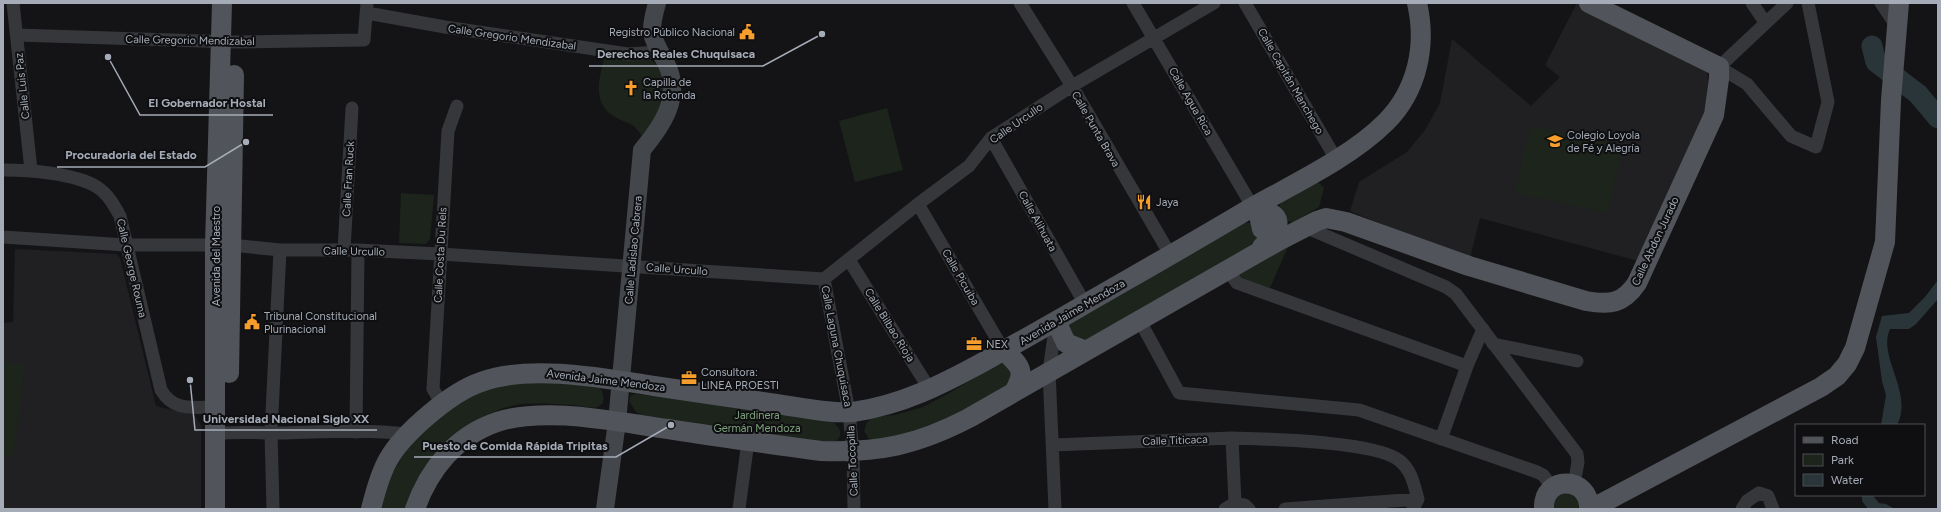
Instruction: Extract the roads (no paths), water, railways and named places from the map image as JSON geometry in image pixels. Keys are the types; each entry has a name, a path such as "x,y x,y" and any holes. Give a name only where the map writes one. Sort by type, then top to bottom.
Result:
{"main road":[{"name":"Avenida del Maestro","path":"222,3 227,42 223,245 222,433 227,509"},
{"name":"Avenida del Maestro","path":"227,42 235,3"},
{"name":"Calle Ladislao Cabrera","path":"605,509 617,422 633,265 642,150 663,122 672,97 672,82 667,64 652,38 651,24 657,3"},
{"name":"Avenida Jaime Mendoza","path":"371,509 386,464 395,449 407,434 442,404 480,382 510,376 543,373 620,381 807,408 849,412 883,406 930,390 1004,351 1171,256 1268,215 1336,159 1363,142 1387,121 1408,94 1420,62 1421,17 1417,3"},
{"path":"1589,3 1719,67"},
{"path":"1544,509 1546,496 1553,488 1563,483 1574,485 1583,490 1587,496 1590,509 1821,387 1838,376 1847,364 1855,348 1885,242 1891,100 1899,3"},
{"name":"Calle Abdon Jurado","path":"1268,215 1305,227 1326,218 1341,221 1469,266 1586,301 1602,304 1620,301 1629,294 1636,283 1714,115 1719,80 1719,67"},
{"name":"Avenida Jaime Mendoza","path":"415,509 422,490 439,462 467,436 497,422 528,416 550,415 617,422 748,441 821,450 853,452 904,445 938,434 969,418 1049,371 1256,255 1268,215"},
{"name":"Avenida del Maestro","path":"215,509 222,433 216,407 223,245"},
{"path":"1056,321 1066,343 1086,351"},
{"path":"1004,351 1017,363 1022,371 1021,380 1014,392"}],"street":[{"name":"Calle Luis Paz","path":"13,3 31,170"},
{"name":"Calle Punta Brava","path":"1020,3 1072,86 1171,256"},
{"name":"Calle Agua Rica","path":"1133,3 1268,215"},
{"name":"Calle Urcullo","path":"3,237 126,245 223,245 280,250 358,250 440,254 633,265 824,279 918,204 969,166 991,138 1072,86 1214,3"},
{"name":"Calle Capitán Manchego","path":"1246,3 1336,159"},
{"path":"1752,3 1765,22"},
{"path":"1788,3 1765,22 1719,67 1747,84 1791,136 1816,147 1828,102 1808,3"},
{"path":"1881,3 1897,27"},
{"name":"Calle Gregorio Mendizabal","path":"17,35 227,42 364,40 367,8 445,27 628,54 659,52"},
{"name":"Calle Costa Du Rels","path":"442,404 434,389 440,254 448,131 456,106"},
{"name":"Calle Fran Ruck","path":"344,250 352,108"},
{"name":"Calle Alihuata","path":"991,138 1085,304"},
{"name":"Calle George Rouma","path":"3,170 31,170 78,179 97,187 111,199 120,216 161,390 167,400 173,404 216,407"},
{"name":"Calle Picuiba","path":"918,204 1004,351"},
{"path":"1305,227 1446,287 1456,294 1578,454 1574,485"},
{"path":"273,509 271,433 280,250"},
{"path":"356,432 358,250"},
{"name":"Calle Bilbao Rioja","path":"849,260 930,390"},
{"path":"1228,270 1237,283 1467,366"},
{"name":"Calle Laguna Chuquisaca","path":"824,279 849,412"},
{"path":"1055,509 1049,371 1056,321"},
{"path":"1140,321 1179,393 1359,410 1537,472 1553,488"},
{"path":"1441,439 1467,366 1483,329"},
{"path":"1493,344 1577,361"},
{"name":"Calle Tocopilla","path":"849,412 853,452 854,509"},
{"path":"222,433 382,431 407,434"},
{"path":"1232,438 1230,506 1244,505 1249,509"},
{"name":"Calle Titicaca","path":"1053,445 1232,438 1270,439 1346,445 1379,452 1400,460 1411,474 1415,504"},
{"path":"740,509 748,441"},
{"path":"1742,509 1747,501 1759,493 1768,496 1773,509"},
{"path":"1285,509 1415,504"}],"water":[{"path":"1908,79 1938,113 1938,124 1906,92"},
{"path":"1938,280 1938,299 1916,324 1909,329 1890,329 1887,340 1888,351 1899,388 1901,413 1897,424 1881,424 1886,395 1882,381 1876,337 1882,316 1909,313 1925,297"},
{"path":"1862,496 1874,496 1879,503 1886,504 1895,509 1868,509 1862,501"}],"waterway":[{"path":"1872,46 1876,62 1918,94 1938,118"}],"place":[{"name":"Registro Público Nacional","path":"747,32"},
{"name":"Derechos Reales Chuquisaca","path":"822,34"},
{"name":"El Gobernador Hostal","path":"108,57"},
{"name":"Capilla de la Rotonda","path":"631,88"},
{"name":"Colegio Loyola de Fé y Alegría","path":"1555,141"},
{"name":"Procuradoria del Estado","path":"246,142"},
{"name":"Jaya","path":"1144,202"},
{"name":"Tribunal Constitucional Plurinacional","path":"252,322"},
{"name":"NEX","path":"974,344"},
{"name":"Consultora: LINEA PROESTI","path":"689,378"},
{"name":"Universidad Nacional Siglo XX","path":"190,380"},
{"name":"Puesto de Comida Rápida Tripitas","path":"671,425"}],"park label":[{"name":"Jardinera Germán Mendoza","path":"757,421"}]}
